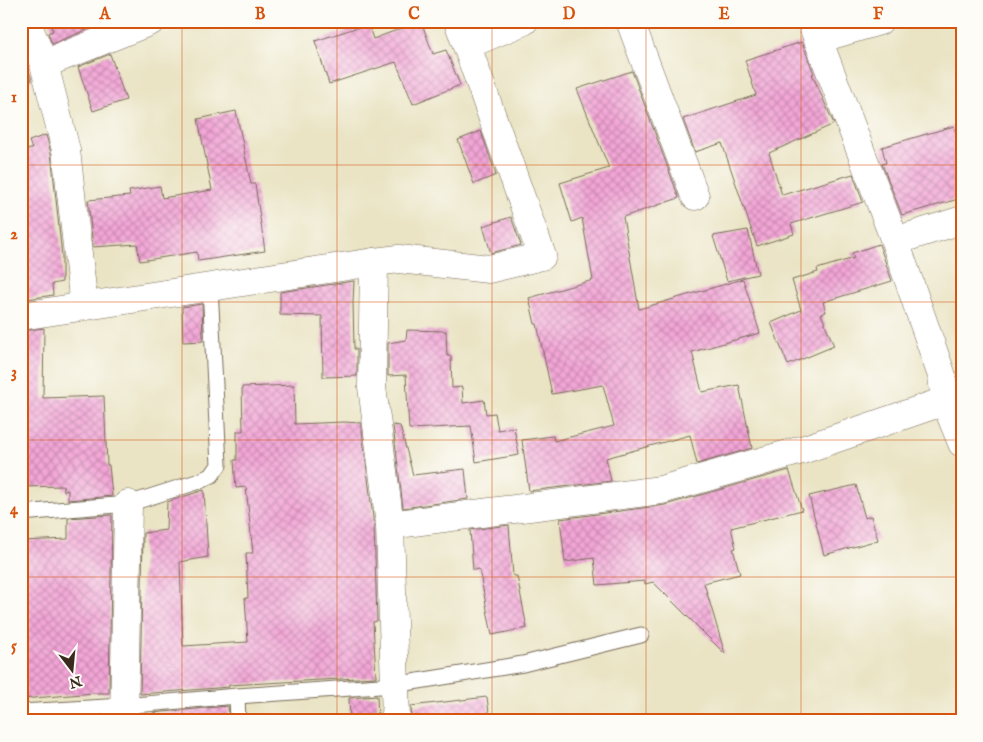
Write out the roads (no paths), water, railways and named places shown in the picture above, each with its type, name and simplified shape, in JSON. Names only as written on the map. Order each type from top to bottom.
[{"type":"street","points":[[26,21],[44,64],[66,150],[84,306]]},
{"type":"street","points":[[44,64],[151,21]]},
{"type":"street","points":[[21,316],[399,259],[489,269],[542,256],[463,33],[524,21]]},
{"type":"street","points":[[630,21],[695,196]]},
{"type":"street","points":[[879,21],[814,30],[950,382],[962,443]]},
{"type":"street","points":[[895,241],[962,220]]},
{"type":"street","points":[[374,262],[372,388],[390,525],[396,721]]},
{"type":"street","points":[[390,525],[661,490],[802,450],[950,382]]},
{"type":"street","points":[[124,714],[128,504]]},
{"type":"lane","points":[[21,513],[128,504],[200,481],[212,475],[219,465],[210,286]]},
{"type":"lane","points":[[21,712],[124,714],[237,696],[394,685],[523,664],[641,635]]},
{"type":"lane","points":[[237,696],[238,721]]}]
